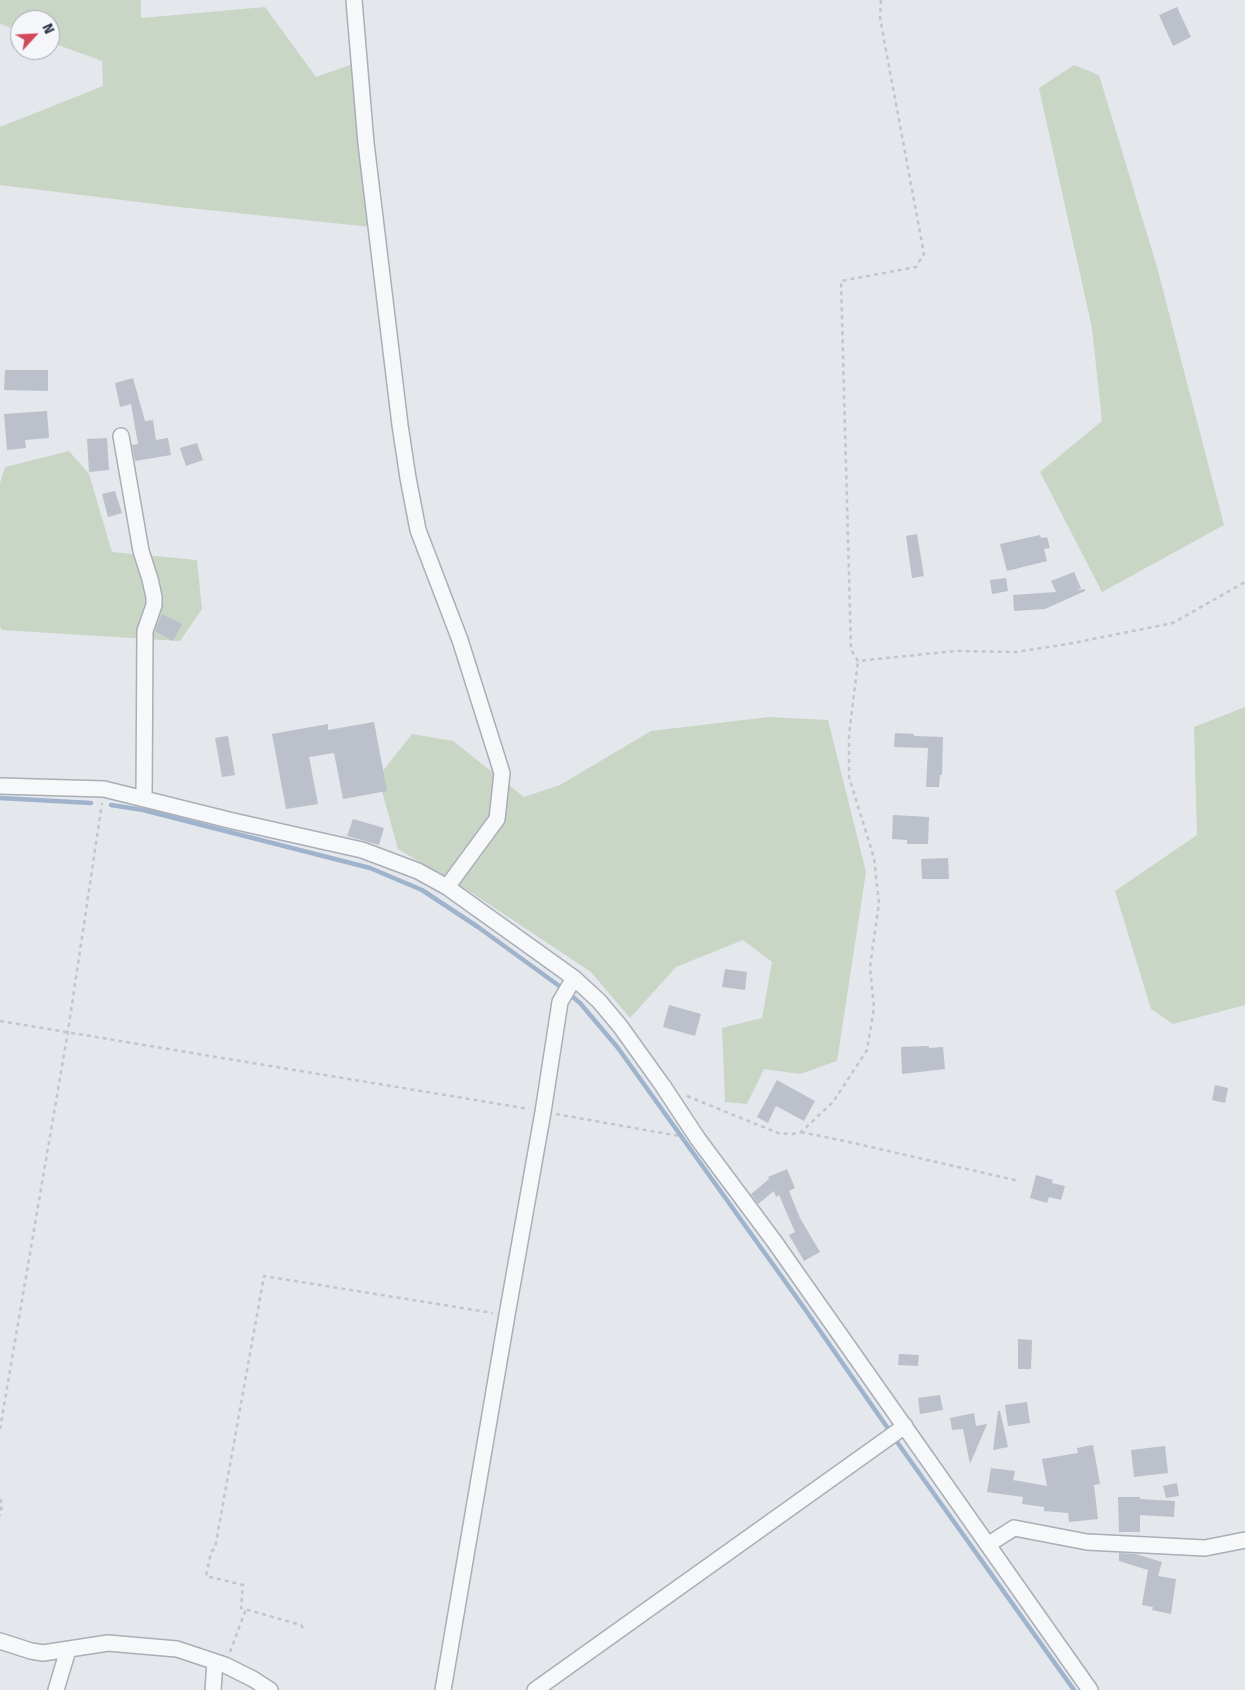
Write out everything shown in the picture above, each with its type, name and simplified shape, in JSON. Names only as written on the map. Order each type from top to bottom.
[{"type":"street","points":[[354,0],[366,143],[397,406],[408,478],[418,530],[460,640],[502,773],[496,819],[447,887]]},
{"type":"street","points":[[121,436],[141,551],[154,597],[154,605],[146,631],[144,799]]},
{"type":"street","points":[[0,786],[104,789],[362,850],[393,860],[447,887],[599,1001],[620,1026],[698,1139],[774,1241],[1090,1690]]},
{"type":"street","points":[[443,1690],[543,1112],[560,1002],[572,981]]},
{"type":"street","points":[[535,1690],[905,1426]]},
{"type":"street","points":[[989,1544],[1014,1528],[1087,1542],[1205,1548],[1245,1540]]},
{"type":"street","points":[[0,1641],[44,1653],[108,1643],[178,1649],[220,1663],[270,1690]]},
{"type":"street","points":[[56,1690],[68,1650]]},
{"type":"street","points":[[214,1690],[220,1663]]},
{"type":"path","points":[[801,1132],[833,1102],[867,1050],[874,1008],[870,967],[879,902],[874,858],[849,777],[849,735],[858,661],[851,650],[841,280],[916,267],[924,254],[880,18],[881,0]]},
{"type":"path","points":[[858,661],[955,651],[1016,652],[1121,634],[1173,623],[1245,582]]},
{"type":"path","points":[[0,1429],[68,1032],[104,789]]},
{"type":"path","points":[[0,1021],[674,1135]]},
{"type":"path","points":[[663,1086],[778,1133],[793,1134],[801,1132],[1019,1181]]},
{"type":"path","points":[[303,1628],[301,1625],[241,1608],[244,1585],[206,1576],[211,1552],[215,1548],[264,1276],[507,1315]]},
{"type":"path","points":[[0,1499],[2,1504],[0,1516]]},
{"type":"path","points":[[220,1663],[246,1609]]},
{"type":"green space","points":[[0,0],[141,0],[141,18],[265,7],[316,77],[356,63],[371,227],[179,207],[0,185],[0,127],[103,86],[102,61],[60,46],[60,10],[10,10],[10,28],[0,24]]},
{"type":"green space","points":[[1074,65],[1099,75],[1157,267],[1224,525],[1102,592],[1040,472],[1102,421],[1092,328],[1039,88]]},
{"type":"green space","points":[[69,451],[89,474],[112,552],[197,560],[202,609],[180,641],[2,630],[0,627],[0,483],[5,467]]},
{"type":"green space","points":[[1245,707],[1245,1005],[1173,1024],[1151,1009],[1115,891],[1197,835],[1194,727]]},
{"type":"green space","points":[[769,717],[828,720],[866,872],[837,1061],[800,1074],[764,1069],[747,1104],[725,1102],[722,1028],[762,1018],[772,962],[743,940],[676,967],[630,1018],[591,972],[472,893],[398,849],[378,777],[412,734],[453,741],[524,797],[560,785],[651,731]]},
{"type":"building","points":[[1177,7],[1191,37],[1173,46],[1159,15]]},
{"type":"building","points":[[5,370],[48,370],[48,391],[4,390]]},
{"type":"building","points":[[133,378],[145,421],[153,420],[156,440],[168,438],[171,455],[135,461],[132,445],[138,444],[131,404],[120,407],[115,383]]},
{"type":"building","points":[[47,411],[49,438],[25,440],[26,448],[7,450],[4,414]]},
{"type":"building","points":[[107,438],[109,470],[89,472],[87,439]]},
{"type":"building","points":[[197,443],[203,460],[186,466],[180,448]]},
{"type":"building","points":[[115,491],[122,513],[108,517],[102,494]]},
{"type":"building","points":[[917,534],[924,576],[912,578],[906,536]]},
{"type":"building","points":[[1040,535],[1041,538],[1047,537],[1050,548],[1044,549],[1047,561],[1007,571],[1000,544]]},
{"type":"building","points":[[1074,572],[1081,588],[1076,590],[1085,589],[1085,591],[1045,609],[1014,611],[1013,595],[1056,592],[1051,581]]},
{"type":"building","points":[[1006,578],[1008,591],[992,594],[990,580]]},
{"type":"building","points":[[162,614],[182,624],[173,641],[155,631]]},
{"type":"building","points":[[374,722],[387,791],[343,799],[334,753],[309,757],[318,804],[286,809],[272,734],[328,724],[328,730]]},
{"type":"building","points":[[895,733],[943,737],[942,775],[940,775],[939,787],[926,787],[928,748],[894,747]]},
{"type":"building","points":[[228,736],[235,775],[222,777],[215,738]]},
{"type":"building","points":[[893,815],[929,817],[928,844],[907,844],[907,840],[892,839]]},
{"type":"building","points":[[353,819],[384,828],[379,845],[347,836]]},
{"type":"building","points":[[948,858],[949,879],[922,879],[921,859]]},
{"type":"building","points":[[725,969],[747,972],[745,990],[722,987]]},
{"type":"building","points":[[669,1005],[701,1014],[695,1036],[663,1027]]},
{"type":"building","points":[[929,1046],[929,1048],[943,1047],[945,1069],[902,1074],[901,1047]]},
{"type":"building","points":[[777,1080],[815,1101],[804,1121],[776,1106],[768,1123],[757,1117]]},
{"type":"building","points":[[1215,1085],[1228,1088],[1225,1103],[1212,1100]]},
{"type":"building","points":[[787,1169],[795,1188],[789,1191],[800,1218],[820,1252],[804,1261],[789,1235],[795,1232],[779,1195],[776,1197],[774,1191],[758,1204],[751,1194],[769,1179],[768,1177]]},
{"type":"building","points":[[1036,1175],[1053,1180],[1052,1183],[1065,1186],[1061,1200],[1049,1197],[1047,1203],[1030,1198]]},
{"type":"building","points":[[1018,1339],[1032,1340],[1031,1369],[1018,1369]]},
{"type":"building","points":[[899,1354],[919,1355],[918,1366],[898,1365]]},
{"type":"building","points":[[940,1395],[943,1410],[920,1414],[918,1398]]},
{"type":"building","points":[[1027,1402],[1030,1423],[1008,1426],[1005,1405]]},
{"type":"building","points":[[998,1411],[1000,1411],[1008,1447],[993,1450]]},
{"type":"building","points":[[974,1413],[976,1426],[987,1424],[970,1464],[963,1429],[952,1430],[950,1418]]},
{"type":"building","points":[[1093,1445],[1100,1484],[1094,1485],[1098,1519],[1069,1522],[1068,1513],[1044,1511],[1044,1507],[1022,1504],[1023,1497],[987,1492],[991,1468],[1015,1471],[1013,1480],[1047,1486],[1042,1459],[1078,1453],[1077,1448]]},
{"type":"building","points":[[1165,1446],[1168,1473],[1134,1477],[1131,1450]]},
{"type":"building","points":[[1177,1483],[1179,1496],[1166,1498],[1163,1486]]},
{"type":"building","points":[[1118,1497],[1140,1497],[1140,1499],[1175,1501],[1174,1517],[1140,1515],[1140,1532],[1119,1532]]},
{"type":"building","points":[[1119,1553],[1136,1554],[1162,1562],[1158,1576],[1176,1579],[1171,1614],[1152,1610],[1153,1607],[1142,1605],[1148,1570],[1119,1561]]},
{"type":"waterway","points":[[0,798],[91,803]]},
{"type":"waterway","points":[[111,805],[143,810],[370,868],[422,890],[478,927],[562,988],[580,1003],[618,1048],[889,1430]]},
{"type":"waterway","points":[[897,1442],[1074,1690]]}]
